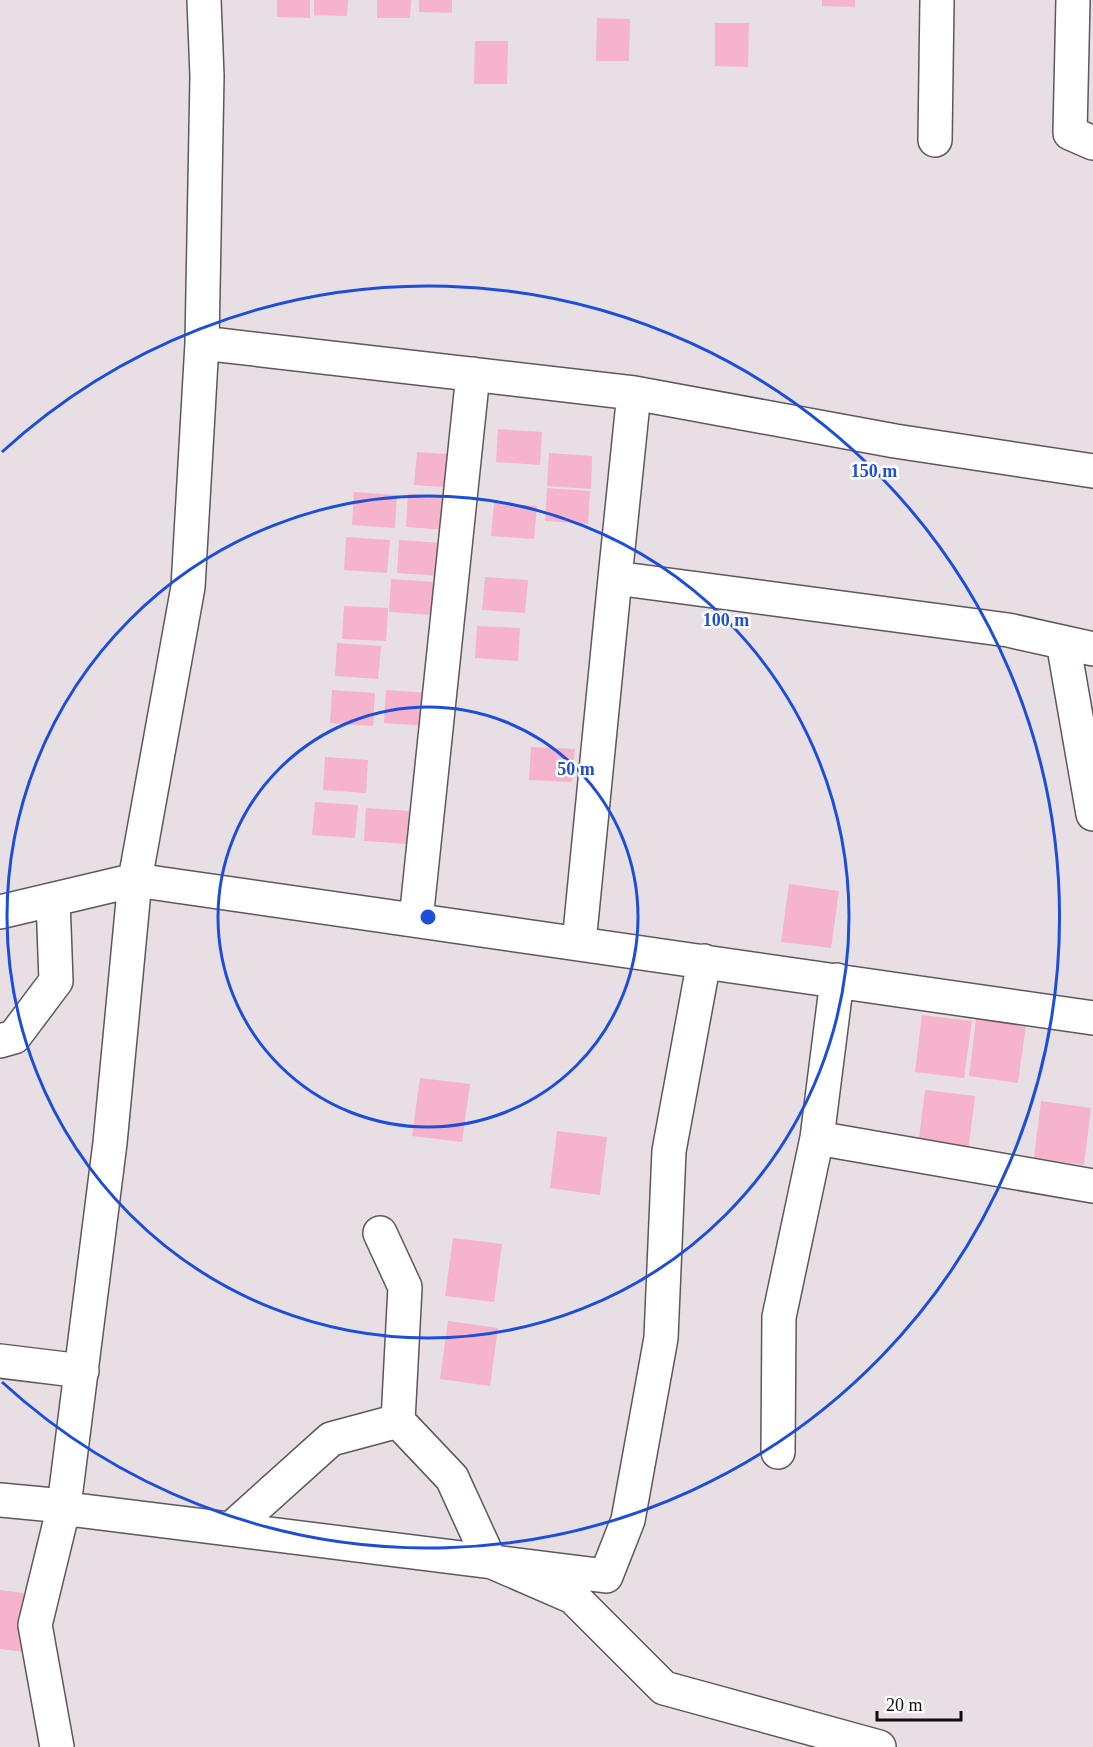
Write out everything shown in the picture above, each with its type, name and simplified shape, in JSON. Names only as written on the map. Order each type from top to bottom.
[{"type":"street","points":[[57,1747],[35,1625],[64,1506],[110,1143],[135,880],[188,587],[202,343],[207,76],[204,0]]},
{"type":"street","points":[[935,140],[937,0]]},
{"type":"street","points":[[1072,0],[1070,133],[1093,143]]},
{"type":"street","points":[[202,343],[634,393],[895,441],[1093,471]]},
{"type":"street","points":[[416,920],[473,374]]},
{"type":"street","points":[[579,943],[634,393]]},
{"type":"street","points":[[615,578],[1008,630],[1078,646],[1093,814]]},
{"type":"street","points":[[0,912],[135,880],[1093,1018]]},
{"type":"street","points":[[0,1041],[14,1037],[56,981],[53,900]]},
{"type":"street","points":[[0,1500],[64,1506],[76,1510],[606,1576],[628,1520],[661,1338],[669,1151],[704,961]]},
{"type":"street","points":[[778,1452],[779,1317],[817,1138],[837,980]]},
{"type":"street","points":[[817,1138],[1093,1186]]},
{"type":"street","points":[[380,1233],[405,1287],[398,1421],[452,1478],[490,1561],[573,1597],[664,1688],[879,1747]]},
{"type":"street","points":[[0,1361],[81,1371]]},
{"type":"street","points":[[231,1529],[331,1440],[398,1421]]},
{"type":"building","points":[[277,0],[310,0],[310,18],[277,17]]},
{"type":"building","points":[[314,0],[348,0],[347,16],[314,15]]},
{"type":"building","points":[[377,0],[411,0],[410,18],[377,18]]},
{"type":"building","points":[[419,0],[452,0],[452,13],[419,12]]},
{"type":"building","points":[[822,0],[855,0],[855,7],[822,6]]},
{"type":"building","points":[[597,18],[630,19],[629,61],[596,61]]},
{"type":"building","points":[[715,23],[749,23],[748,67],[715,66]]},
{"type":"building","points":[[475,41],[508,41],[507,84],[474,84]]},
{"type":"building","points":[[498,429],[542,432],[540,465],[496,462]]},
{"type":"building","points":[[417,452],[460,455],[458,488],[414,485]]},
{"type":"building","points":[[549,453],[592,456],[591,489],[547,486]]},
{"type":"building","points":[[547,488],[590,491],[588,524],[545,521]]},
{"type":"building","points":[[354,492],[397,495],[395,528],[352,525]]},
{"type":"building","points":[[408,494],[451,497],[449,530],[406,527]]},
{"type":"building","points":[[494,503],[537,506],[534,539],[491,536]]},
{"type":"building","points":[[346,537],[390,540],[387,573],[344,570]]},
{"type":"building","points":[[399,540],[442,543],[440,576],[397,573]]},
{"type":"building","points":[[485,577],[528,580],[525,613],[482,610]]},
{"type":"building","points":[[391,579],[435,582],[432,615],[389,612]]},
{"type":"building","points":[[344,606],[388,608],[386,641],[342,639]]},
{"type":"building","points":[[477,626],[520,628],[518,661],[475,658]]},
{"type":"building","points":[[337,643],[381,646],[378,679],[335,676]]},
{"type":"building","points":[[332,690],[375,693],[373,726],[330,723]]},
{"type":"building","points":[[386,690],[430,693],[427,726],[384,723]]},
{"type":"building","points":[[531,747],[575,749],[572,782],[529,780]]},
{"type":"building","points":[[325,757],[368,760],[366,793],[323,790]]},
{"type":"building","points":[[315,802],[358,805],[355,838],[312,835]]},
{"type":"building","points":[[366,808],[410,811],[408,844],[364,841]]},
{"type":"building","points":[[789,884],[839,891],[831,948],[781,942]]},
{"type":"building","points":[[922,1015],[972,1021],[964,1078],[915,1072]]},
{"type":"building","points":[[976,1019],[1026,1025],[1018,1083],[969,1076]]},
{"type":"building","points":[[420,1078],[470,1084],[462,1142],[412,1136]]},
{"type":"building","points":[[925,1090],[975,1096],[968,1153],[918,1147]]},
{"type":"building","points":[[1041,1101],[1091,1108],[1084,1165],[1034,1158]]},
{"type":"building","points":[[557,1131],[607,1137],[600,1195],[550,1188]]},
{"type":"building","points":[[453,1238],[502,1244],[494,1302],[445,1296]]},
{"type":"building","points":[[448,1321],[498,1328],[490,1386],[440,1379]]},
{"type":"building","points":[[0,1590],[32,1594],[24,1652],[0,1649]]}]
